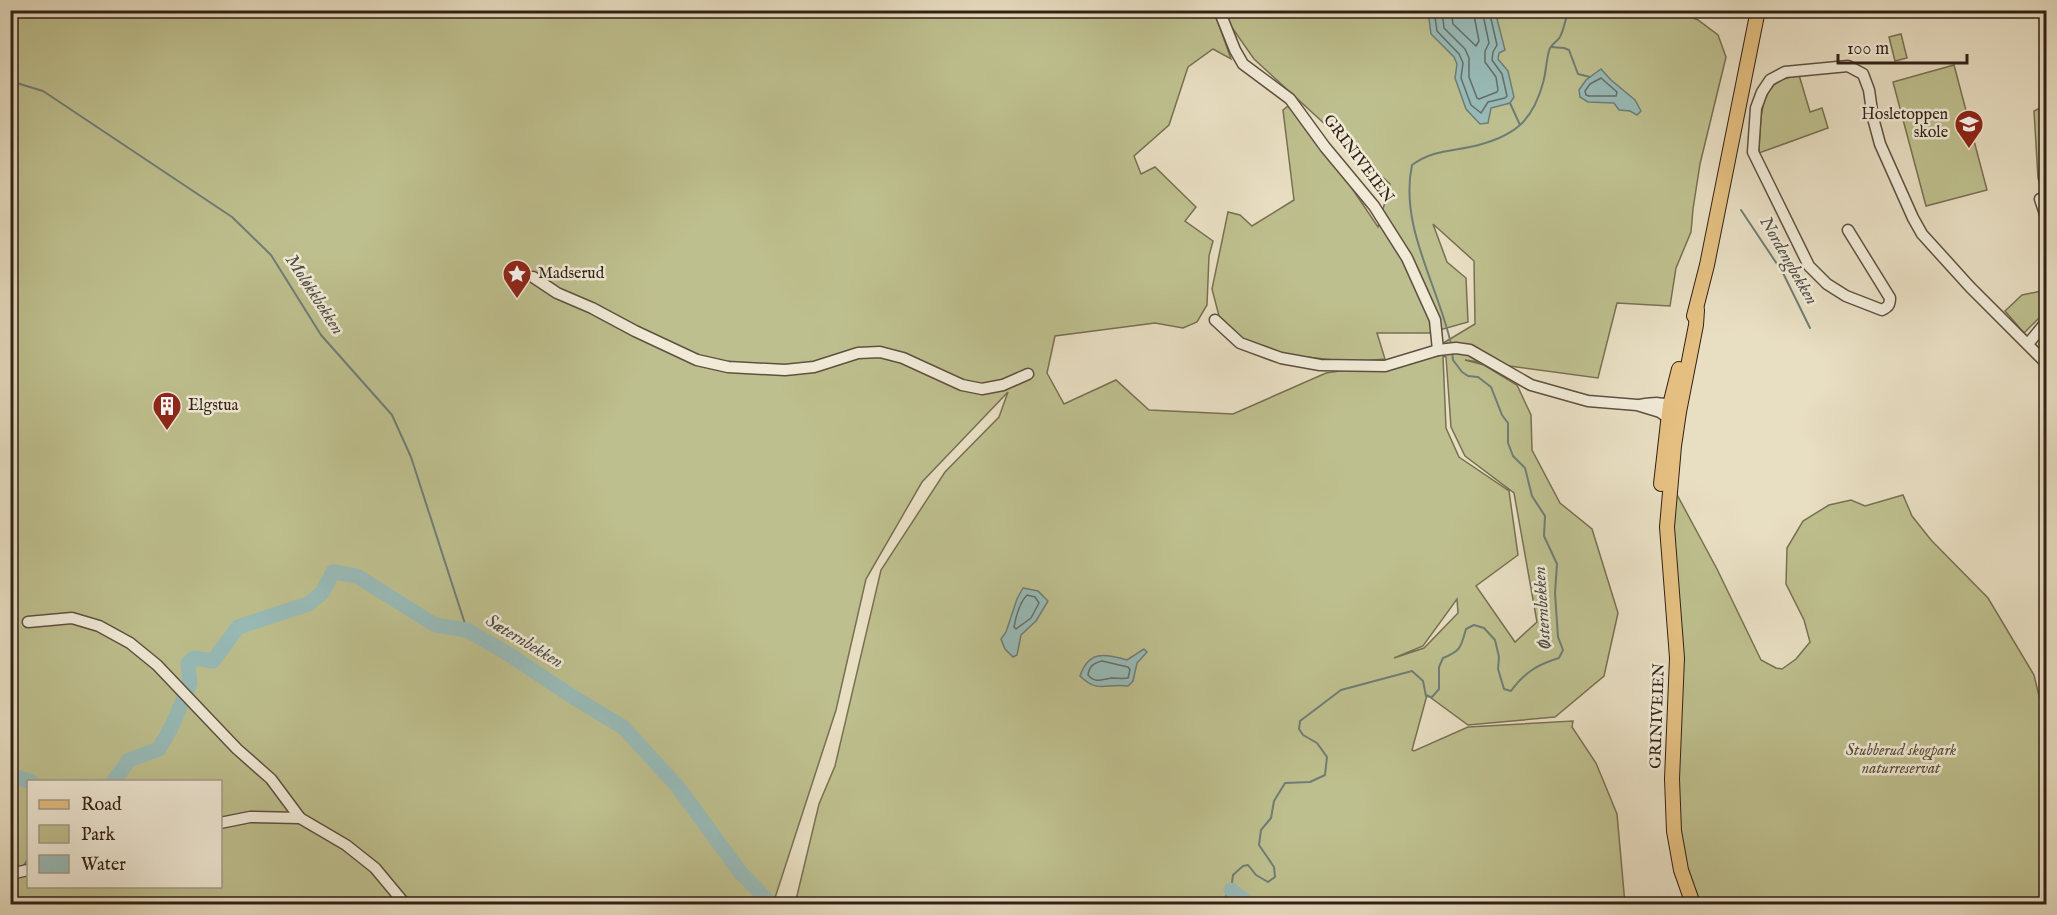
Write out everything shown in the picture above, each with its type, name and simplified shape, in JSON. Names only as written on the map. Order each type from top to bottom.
[{"type":"main road","name":"GRINIVEIEN","points":[[1693,904],[1681,870],[1674,831],[1672,779],[1677,658],[1667,527],[1672,412],[1691,325],[1697,310],[1758,10]]},
{"type":"street","name":"GRINIVEIEN","points":[[1219,10],[1235,50],[1243,63],[1290,99],[1325,147],[1374,206],[1407,258],[1446,349]]},
{"type":"street","points":[[1848,230],[1890,298],[1888,308],[1882,310],[1846,296],[1827,284],[1809,266],[1753,152],[1756,108],[1770,80],[1780,74],[1848,66],[1863,74],[1869,90],[1880,144],[1922,234],[1970,287],[2046,363]]},
{"type":"street","points":[[2040,199],[2046,217]]},
{"type":"street","points":[[532,277],[557,293],[697,360],[728,368],[785,370],[814,368],[858,353],[880,352],[903,358],[962,385],[982,389],[1003,385],[1028,374]]},
{"type":"street","points":[[1215,320],[1240,343],[1281,358],[1320,365],[1385,366],[1446,349],[1470,350],[1531,385],[1588,401],[1637,405],[1654,402],[1672,412]]},
{"type":"street","points":[[2028,344],[2046,322]]},
{"type":"street","points":[[28,622],[72,618],[99,626],[130,643],[152,660],[237,749],[271,779],[300,818],[346,845],[375,868],[405,904]]},
{"type":"street","points":[[222,824],[250,817],[300,818]]},
{"type":"street","points":[[10,874],[27,870]]},
{"type":"green space","points":[[1675,10],[1698,20],[1718,35],[1726,57],[1700,164],[1691,232],[1676,268],[1670,306],[1617,303],[1598,378],[1465,360],[1484,365],[1517,385],[1531,415],[1532,450],[1560,503],[1592,529],[1618,613],[1604,676],[1555,717],[1468,725],[1427,695],[1412,750],[1468,727],[1573,721],[1572,727],[1596,763],[1617,814],[1625,904],[795,904],[819,804],[835,766],[881,570],[945,472],[999,417],[1008,392],[922,482],[866,579],[836,710],[773,904],[11,904],[10,11],[1214,11],[1231,59],[1213,49],[1188,67],[1169,125],[1134,156],[1141,174],[1155,167],[1196,207],[1185,221],[1213,241],[1209,256],[1207,305],[1197,322],[1183,328],[1155,323],[1055,336],[1047,373],[1064,404],[1116,380],[1149,410],[1233,414],[1326,373],[1415,360],[1475,324],[1474,261],[1433,224],[1447,262],[1466,278],[1468,322],[1429,333],[1377,333],[1385,359],[1353,362],[1278,354],[1245,341],[1219,316],[1212,289],[1228,212],[1240,215],[1252,226],[1294,200],[1283,110],[1288,106],[1345,178],[1378,227],[1390,184],[1254,59],[1226,19],[1224,11]],"holes":[[[1443,356],[1446,357],[1451,427],[1465,456],[1514,493],[1537,622],[1515,642],[1476,586],[1518,555],[1509,491],[1459,457],[1446,428]],[[1457,599],[1458,613],[1424,648],[1394,658],[1423,646]]]},
{"type":"green space","points":[[1901,34],[1907,58],[1895,61],[1889,37]]},
{"type":"green space","points":[[1954,65],[1987,190],[1926,206],[1893,82]]},
{"type":"green space","points":[[1799,75],[1810,112],[1822,108],[1828,128],[1759,153],[1760,124],[1768,94],[1780,81]]},
{"type":"green space","points":[[2046,105],[2046,205],[2038,178],[2034,111]]},
{"type":"green space","points":[[2046,290],[2046,311],[2024,333],[2005,311],[2022,295]]},
{"type":"green space","name":"Stubberud skogpark naturreservat","points":[[1675,491],[1717,569],[1761,660],[1782,669],[1796,659],[1810,642],[1804,620],[1786,584],[1787,548],[1803,521],[1829,505],[1851,500],[1865,506],[1903,495],[1912,516],[1931,540],[1988,598],[2034,675],[2046,725],[2046,904],[1698,904],[1680,858],[1672,557]]},
{"type":"water","points":[[1428,11],[1495,11],[1505,50],[1499,53],[1498,59],[1508,71],[1514,97],[1510,103],[1491,108],[1488,123],[1480,124],[1466,109],[1455,78],[1457,64],[1454,57],[1431,34]]},
{"type":"water","points":[[1601,69],[1635,100],[1641,111],[1637,115],[1630,111],[1619,110],[1614,103],[1588,102],[1580,97],[1579,90],[1586,80]]},
{"type":"water","points":[[1023,588],[1038,591],[1048,601],[1036,621],[1021,635],[1017,655],[1013,657],[1005,649],[1001,639],[1006,632]]},
{"type":"water","points":[[1144,649],[1147,652],[1137,663],[1133,681],[1128,686],[1092,685],[1080,676],[1093,658],[1111,656],[1127,660]]},
{"type":"waterway","name":"Østernbekken","points":[[1451,344],[1415,233],[1409,188],[1412,165],[1437,153],[1472,147],[1494,140],[1514,130],[1522,123],[1539,96],[1550,49],[1560,37],[1568,10]]},
{"type":"waterway","name":"Nordengbekken","points":[[1551,47],[1569,50],[1578,74],[1590,77]]},
{"type":"waterway","name":"Moløkkbekken","points":[[10,81],[43,91],[232,217],[271,255],[321,335],[392,415],[411,457],[467,630]]},
{"type":"waterway","points":[[1510,103],[1520,125]]},
{"type":"waterway","name":"Nordengbekken","points":[[1741,210],[1783,273],[1810,328]]},
{"type":"waterway","name":"Østernbekken","points":[[1227,904],[1226,891],[1231,890],[1233,875],[1243,866],[1248,865],[1256,875],[1268,882],[1275,877],[1274,867],[1259,845],[1261,830],[1271,818],[1274,801],[1285,783],[1310,782],[1325,775],[1327,757],[1317,743],[1303,735],[1299,729],[1300,721],[1341,690],[1412,671],[1423,681],[1426,696],[1432,697],[1439,689],[1439,667],[1443,658],[1457,650],[1466,629],[1474,625],[1484,628],[1495,640],[1499,657],[1498,669],[1504,689],[1511,691],[1532,670],[1559,658],[1563,650],[1558,637],[1555,593],[1557,564],[1544,536],[1545,516],[1532,496],[1525,468],[1513,456],[1508,443],[1508,423],[1502,415],[1491,387],[1478,377],[1468,376],[1462,372],[1453,360],[1452,352]]},
{"type":"waterway","name":"Sæternbekken","points":[[114,780],[129,760],[159,749],[172,726],[190,683],[188,663],[194,658],[213,661],[238,627],[308,604],[322,593],[333,572],[357,576],[435,625],[467,630],[623,727],[678,787],[740,872],[771,904]]},
{"type":"waterway","name":"Sæternbekken","points":[[10,775],[27,780]]},
{"type":"waterway","points":[[23,867],[27,861]]},
{"type":"waterway","points":[[10,891],[15,879],[22,875]]},
{"type":"waterway","points":[[1231,890],[1248,903],[1254,904]]},
{"type":"place","name":"Hosletoppen skole","points":[[1969,150]]},
{"type":"place","name":"Madserud","points":[[517,300]]},
{"type":"place","name":"Elgstua","points":[[167,432]]}]
